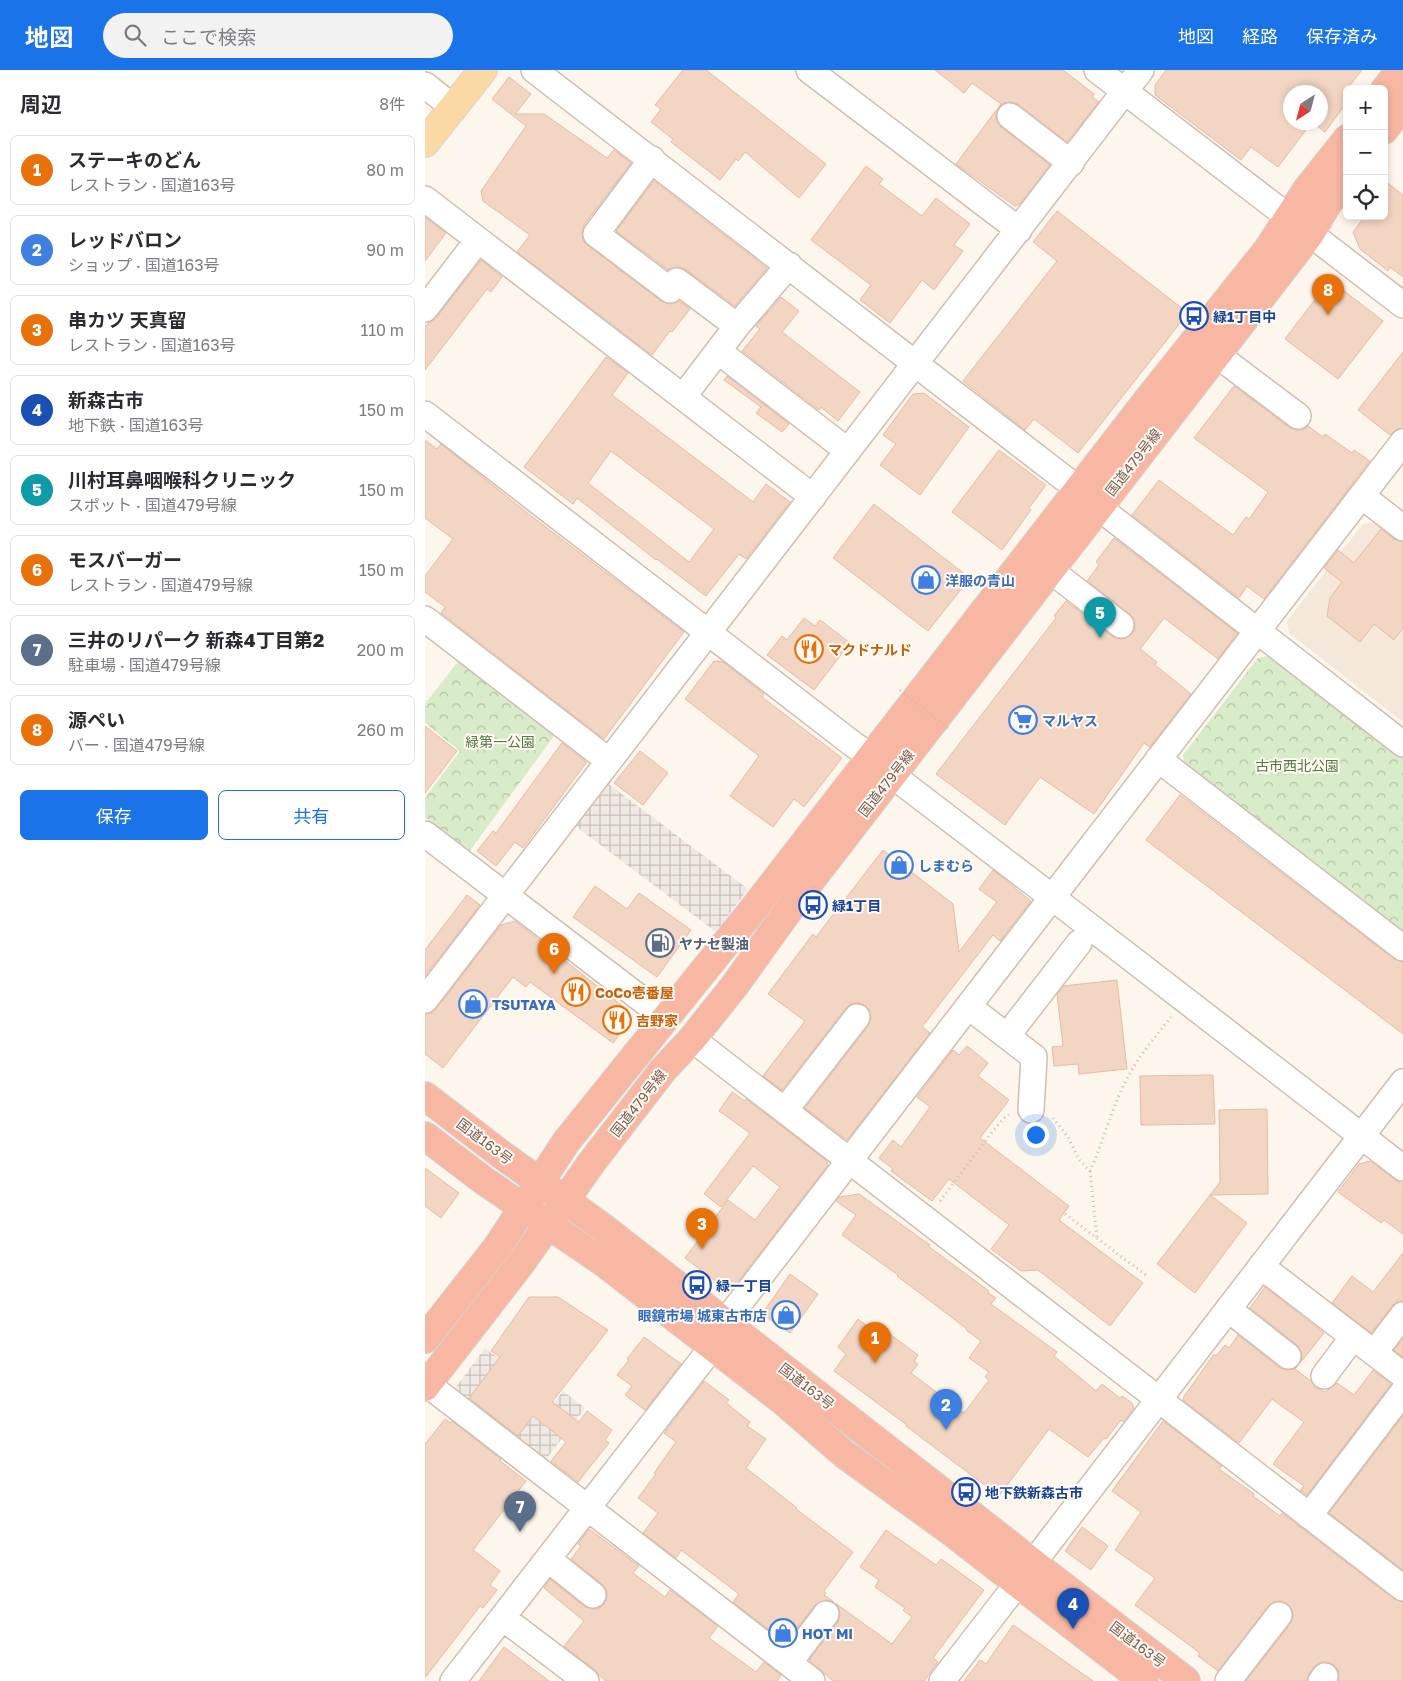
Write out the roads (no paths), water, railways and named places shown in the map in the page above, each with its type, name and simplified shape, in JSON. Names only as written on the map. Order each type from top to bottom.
[{"type":"highway","points":[[1388,86],[1400,70]]},
{"type":"highway","points":[[1388,125],[1403,105]]},
{"type":"highway","name":"国道479号線","points":[[426,1385],[515,1270],[592,1162],[663,1070],[692,1039],[735,985],[801,893],[1050,570],[1088,498],[1268,249],[1288,217],[1343,144]]},
{"type":"highway","name":"国道479号線","points":[[425,1339],[498,1246],[566,1142],[749,915],[872,757],[1088,498],[1217,355],[1310,234],[1343,184]]},
{"type":"highway","name":"国道163号","points":[[425,1096],[565,1200],[719,1334],[783,1400],[845,1454],[1186,1681]]},
{"type":"highway","name":"国道163号","points":[[425,1136],[523,1208],[719,1334]]},
{"type":"highway","name":"国道163号","points":[[1025,1573],[1144,1681]]},
{"type":"main road","points":[[425,143],[483,70]]},
{"type":"street","points":[[534,70],[652,159],[1403,744]]},
{"type":"street","points":[[809,70],[1019,230]]},
{"type":"street","points":[[1097,70],[1403,305]]},
{"type":"street","points":[[425,1000],[1141,70]]},
{"type":"street","points":[[425,85],[454,108]]},
{"type":"street","points":[[1010,116],[1071,163]]},
{"type":"street","points":[[652,159],[596,234],[670,290],[677,281],[737,326]]},
{"type":"street","points":[[425,199],[813,497]]},
{"type":"street","points":[[425,309],[478,240]]},
{"type":"street","points":[[683,397],[737,326],[789,266]]},
{"type":"street","points":[[718,351],[848,451]]},
{"type":"street","points":[[1217,355],[1298,416]]},
{"type":"street","points":[[425,414],[872,757]]},
{"type":"street","points":[[453,1681],[588,1508],[850,1160],[1403,442]]},
{"type":"street","points":[[1361,496],[1403,528]]},
{"type":"street","points":[[1050,570],[1121,625]]},
{"type":"street","points":[[425,619],[609,761]]},
{"type":"street","points":[[1159,759],[1403,948]]},
{"type":"street","points":[[892,775],[1403,1168]]},
{"type":"street","points":[[425,834],[666,1018]]},
{"type":"street","points":[[1007,1036],[1079,943]]},
{"type":"street","points":[[969,1006],[1034,1057],[1031,1110]]},
{"type":"street","points":[[785,1110],[857,1018]]},
{"type":"street","points":[[692,1039],[1403,1588]]},
{"type":"street","points":[[942,1681],[1403,1082]]},
{"type":"street","points":[[1261,1266],[1403,1375]]},
{"type":"street","points":[[1228,1309],[1288,1356]]},
{"type":"street","points":[[1374,1353],[1403,1315]]},
{"type":"street","points":[[1324,1376],[1353,1337]]},
{"type":"street","points":[[426,1385],[812,1681]]},
{"type":"street","points":[[1309,1516],[1403,1392]]},
{"type":"street","points":[[547,1559],[593,1595]]},
{"type":"street","points":[[789,1663],[826,1614]]},
{"type":"street","points":[[1228,1681],[1279,1615]]},
{"type":"street","points":[[503,1618],[586,1681]]},
{"type":"place","name":"源ぺい","points":[[1328,315]]},
{"type":"place","name":"緑1丁目中","points":[[1194,316]]},
{"type":"place","name":"洋服の青山","points":[[926,580]]},
{"type":"place","name":"川村耳鼻咽喉科クリニック","points":[[1100,638]]},
{"type":"place","name":"マクドナルド","points":[[809,649]]},
{"type":"place","name":"マルヤス","points":[[1023,720]]},
{"type":"place","name":"しまむら","points":[[899,865]]},
{"type":"place","name":"緑1丁目","points":[[813,905]]},
{"type":"place","name":"ヤナセ製油","points":[[660,943]]},
{"type":"place","name":"モスバーガー","points":[[554,974]]},
{"type":"place","name":"CoCo壱番屋","points":[[576,992]]},
{"type":"place","name":"TSUTAYA","points":[[473,1004]]},
{"type":"place","name":"吉野家","points":[[617,1020]]},
{"type":"place","name":"串カツ 天真留","points":[[702,1249]]},
{"type":"place","name":"緑一丁目","points":[[697,1285]]},
{"type":"place","name":"眼鏡市場 城東古市店","points":[[786,1315]]},
{"type":"place","name":"ステーキのどん","points":[[875,1363]]},
{"type":"place","name":"レッドバロン","points":[[946,1430]]},
{"type":"place","name":"地下鉄新森古市","points":[[966,1492]]},
{"type":"place","name":"三井のリパーク 新森4丁目第2","points":[[520,1532]]},
{"type":"place","name":"新森古市","points":[[1073,1629]]},
{"type":"place","name":"HOT MI","points":[[783,1633]]},
{"type":"park label","name":"緑第一公園","points":[[500,741]]},
{"type":"park label","name":"古市西北公園","points":[[1297,765]]}]
